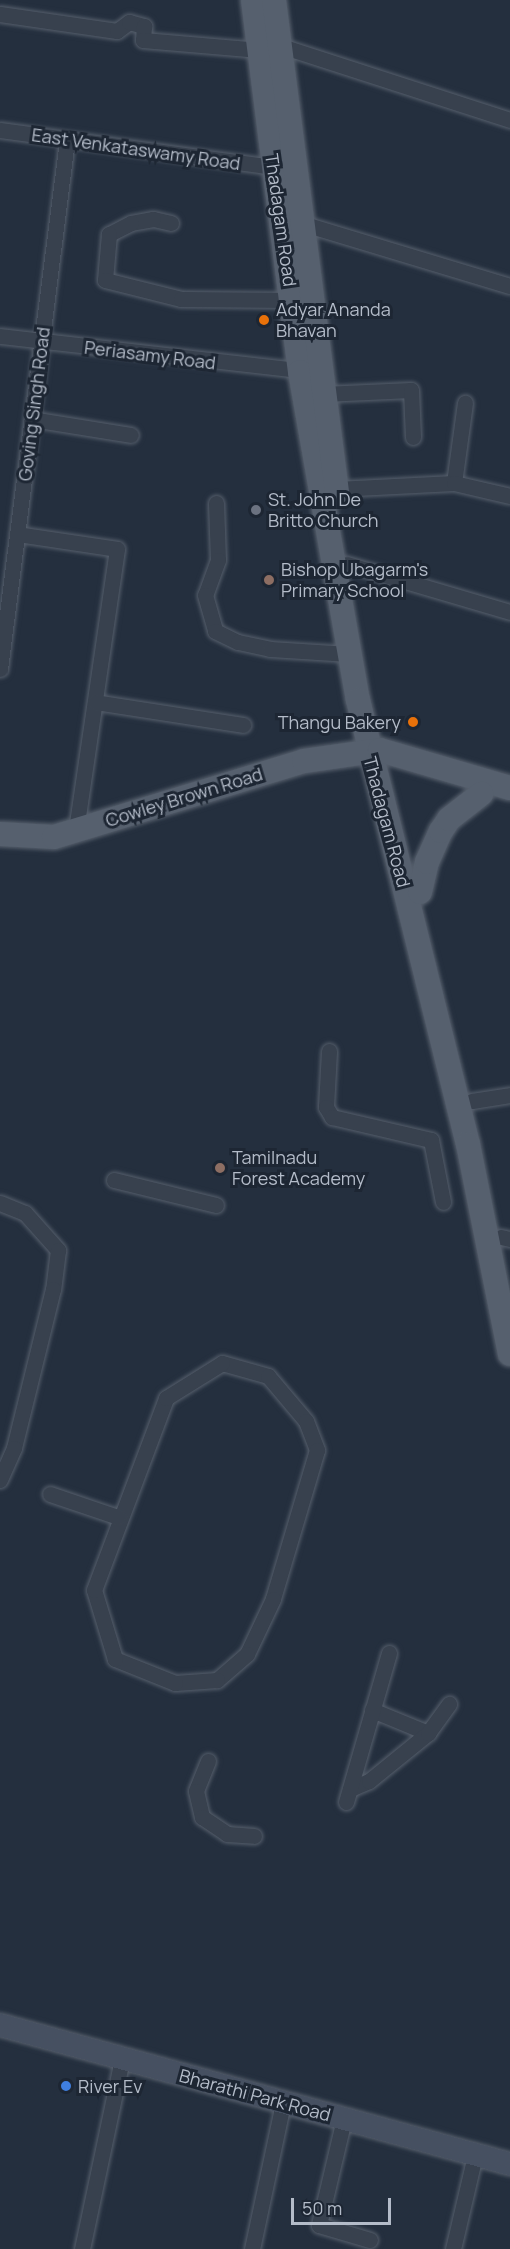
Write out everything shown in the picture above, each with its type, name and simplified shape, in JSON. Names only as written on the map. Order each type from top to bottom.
[{"type":"main road","name":"Thadagam Road","points":[[253,0],[271,48],[301,223],[314,379],[349,654],[420,892],[506,1238],[510,1281]]},
{"type":"main road","name":"Thadagam Road","points":[[274,0],[271,48],[272,167],[292,300],[314,379],[336,489],[374,714],[378,756],[468,1144],[510,1354]]},
{"type":"main road","points":[[374,714],[388,741],[418,761]]},
{"type":"main road","points":[[378,756],[418,761],[510,788]]},
{"type":"main road","points":[[378,756],[481,794],[510,802]]},
{"type":"main road","name":"Cowley Brown Road","points":[[0,834],[54,837],[304,761],[378,756]]},
{"type":"main road","points":[[420,892],[427,862],[441,831],[449,819],[481,794]]},
{"type":"main road","name":"Bharathi Park Road","points":[[0,2025],[510,2164]]},
{"type":"street","points":[[0,14],[117,31],[129,22],[144,26],[142,40],[271,48],[510,120]]},
{"type":"street","name":"East Venkataswamy Road","points":[[0,130],[272,167]]},
{"type":"street","name":"Goving Singh Road","points":[[0,669],[11,543],[32,419],[67,140]]},
{"type":"street","points":[[171,223],[153,219],[109,234],[105,280],[181,299],[292,300]]},
{"type":"street","points":[[301,223],[510,286]]},
{"type":"street","name":"Periasamy Road","points":[[0,336],[411,390],[413,437]]},
{"type":"street","points":[[454,483],[465,403]]},
{"type":"street","points":[[32,419],[131,435]]},
{"type":"street","points":[[336,489],[454,483],[510,496]]},
{"type":"street","points":[[216,503],[218,560],[205,595],[215,631],[238,642],[270,649],[349,654]]},
{"type":"street","points":[[11,543],[117,549],[76,830]]},
{"type":"street","points":[[347,564],[510,612]]},
{"type":"street","points":[[95,702],[243,725]]},
{"type":"street","points":[[329,1051],[326,1107],[332,1117],[431,1140],[443,1202]]},
{"type":"street","points":[[472,1101],[510,1095]]},
{"type":"street","points":[[114,1180],[216,1205]]},
{"type":"street","points":[[0,1203],[25,1213],[58,1250],[53,1289],[14,1448],[0,1480]]},
{"type":"street","points":[[222,1363],[268,1376],[306,1421],[318,1450],[273,1599],[246,1654],[217,1680],[174,1683],[115,1659],[93,1590],[118,1517],[166,1398],[222,1363]]},
{"type":"street","points":[[50,1494],[118,1517]]},
{"type":"street","points":[[388,1653],[348,1796],[428,1733],[449,1704]]},
{"type":"street","points":[[372,1710],[428,1733]]},
{"type":"street","points":[[208,1761],[196,1791],[202,1817],[227,1834],[254,1836]]},
{"type":"street","points":[[82,2249],[122,2059]]},
{"type":"street","points":[[252,2249],[283,2103]]},
{"type":"street","points":[[344,2119],[319,2225],[370,2240]]},
{"type":"street","points":[[453,2249],[475,2155]]},
{"type":"place","name":"Adyar Ananda Bhavan","points":[[264,320]]},
{"type":"place","name":"St. John De Britto Church","points":[[256,510]]},
{"type":"place","name":"Bishop Ubagarm's Primary School","points":[[269,580]]},
{"type":"place","name":"Thangu Bakery","points":[[413,722]]},
{"type":"place","name":"Tamilnadu Forest Academy","points":[[220,1168]]},
{"type":"place","name":"River Ev","points":[[66,2086]]}]
